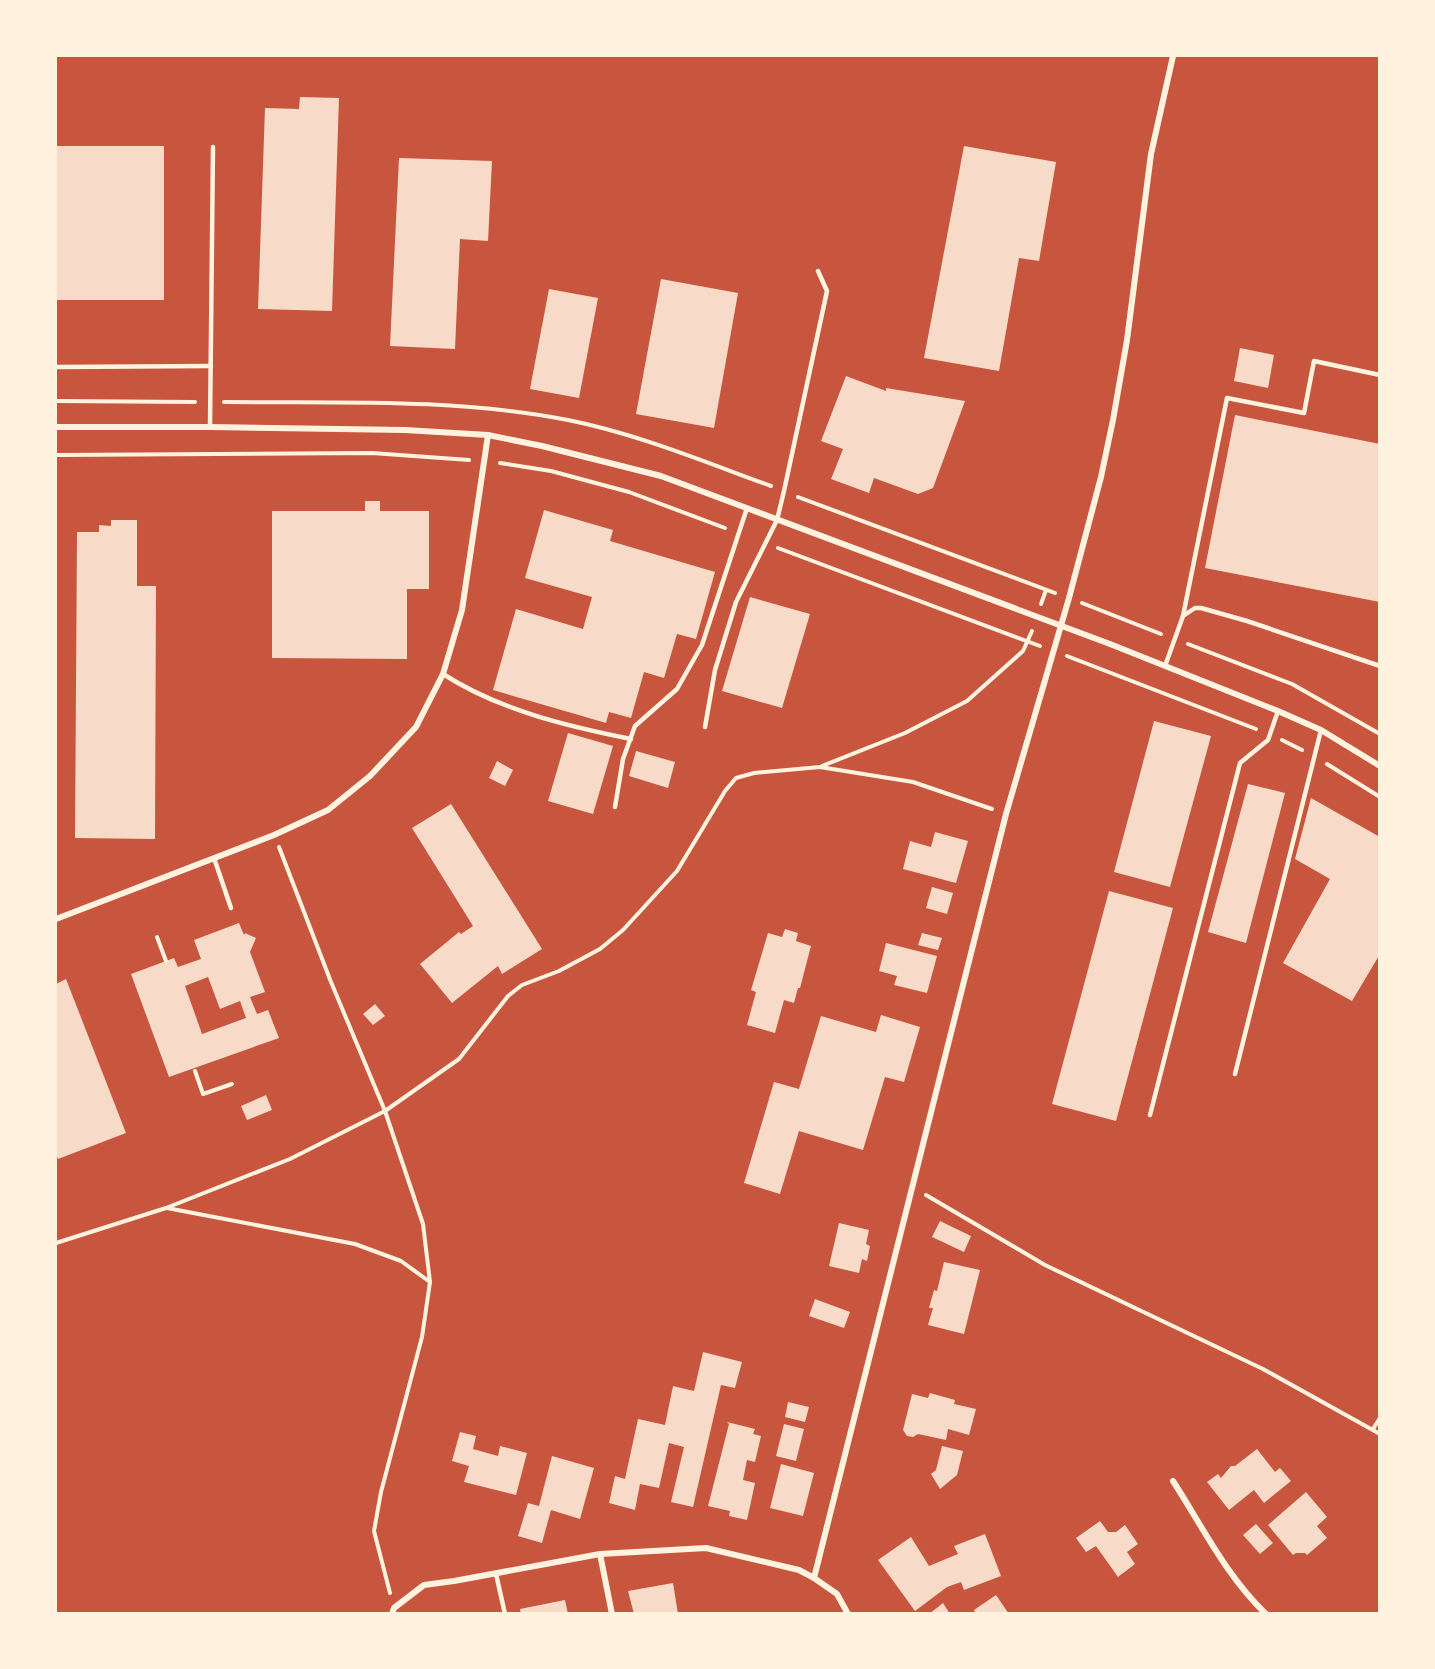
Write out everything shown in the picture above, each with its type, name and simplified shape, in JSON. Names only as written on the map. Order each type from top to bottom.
[{"type":"street","points":[[814,1578],[1006,814],[1062,626],[1101,477],[1127,340],[1151,154],[1173,56]]},
{"type":"street","points":[[56,427],[405,430],[488,435],[661,476],[1037,616],[1278,711],[1321,730],[1380,766]]},
{"type":"street","points":[[56,919],[274,835],[328,810],[370,776],[416,727],[443,674],[462,610],[488,435]]},
{"type":"street","points":[[1173,1481],[1227,1567],[1248,1596],[1266,1614]]},
{"type":"street","points":[[393,1611],[424,1585],[600,1554],[706,1548],[799,1570],[837,1594],[848,1614]]},
{"type":"street","points":[[600,1554],[612,1614]]},
{"type":"lane","points":[[210,427],[213,147]]},
{"type":"lane","points":[[705,727],[715,670],[736,602],[777,520],[827,291],[818,271]]},
{"type":"lane","points":[[1165,666],[1183,616],[1227,398],[1304,413],[1314,361],[1380,375]]},
{"type":"lane","points":[[56,367],[211,366]]},
{"type":"lane","points":[[615,807],[623,759],[635,726],[676,689],[702,645],[747,508]]},
{"type":"lane","points":[[1183,616],[1195,609],[1209,610],[1380,666]]},
{"type":"lane","points":[[443,674],[469,690],[572,728],[631,739]]},
{"type":"lane","points":[[1150,1116],[1240,764],[1268,740],[1278,711]]},
{"type":"lane","points":[[1235,1074],[1321,730]]},
{"type":"lane","points":[[214,858],[231,908]]},
{"type":"lane","points":[[496,1574],[505,1614]]},
{"type":"path","points":[[820,767],[905,734],[967,701],[1023,651],[1046,590]]},
{"type":"path","points":[[56,1242],[166,1208],[290,1159],[385,1111],[459,1059],[508,996],[522,985],[559,971],[600,949],[623,930],[677,871],[725,791],[736,778],[754,773],[820,767],[913,782],[1006,814]]},
{"type":"path","points":[[274,835],[330,982],[385,1111],[423,1224],[430,1282],[422,1337],[381,1492],[374,1532],[393,1611]]},
{"type":"path","points":[[157,937],[166,961]]},
{"type":"path","points":[[195,1071],[203,1094],[232,1084]]},
{"type":"path","points":[[912,1187],[1046,1265],[1263,1369],[1380,1434]]},
{"type":"path","points":[[166,1208],[355,1244],[401,1261],[430,1282]]},
{"type":"path","points":[[1373,1430],[1380,1418]]},
{"type":"building","points":[[300,97],[339,98],[332,311],[258,309],[265,108],[299,109]]},
{"type":"building","points":[[56,146],[164,146],[164,300],[56,300]]},
{"type":"building","points":[[964,146],[1056,162],[1039,261],[1019,258],[999,371],[924,358]]},
{"type":"building","points":[[399,158],[492,161],[488,241],[460,239],[455,349],[390,346]]},
{"type":"building","points":[[661,279],[738,293],[714,428],[636,414]]},
{"type":"building","points":[[549,289],[598,298],[579,398],[530,389]]},
{"type":"building","points":[[1240,348],[1274,355],[1268,388],[1234,381]]},
{"type":"building","points":[[846,376],[886,391],[886,388],[965,401],[933,488],[918,494],[874,478],[869,493],[831,479],[843,449],[821,441]]},
{"type":"building","points":[[1235,415],[1380,444],[1380,602],[1205,568]]},
{"type":"building","points":[[365,501],[380,501],[380,511],[429,511],[429,589],[407,589],[407,659],[272,658],[272,511],[365,511]]},
{"type":"building","points":[[544,510],[613,530],[610,541],[715,572],[696,639],[677,634],[664,678],[644,672],[631,718],[609,712],[606,723],[493,690],[516,609],[583,629],[592,597],[525,578]]},
{"type":"building","points":[[111,520],[137,520],[137,586],[156,586],[155,839],[75,838],[77,532],[99,532],[99,525],[111,526]]},
{"type":"building","points":[[750,597],[810,614],[782,708],[722,691]]},
{"type":"building","points":[[1154,721],[1211,736],[1170,887],[1114,872]]},
{"type":"building","points":[[568,733],[613,746],[593,814],[548,801]]},
{"type":"building","points":[[636,751],[675,762],[668,788],[629,776]]},
{"type":"building","points":[[497,761],[513,770],[505,786],[489,778]]},
{"type":"building","points":[[1248,784],[1285,793],[1246,943],[1208,932]]},
{"type":"building","points":[[1311,798],[1380,837],[1380,954],[1352,1001],[1283,963],[1330,879],[1295,859]]},
{"type":"building","points":[[451,804],[542,949],[502,974],[498,966],[452,1003],[420,964],[459,932],[461,934],[473,926],[412,828]]},
{"type":"building","points":[[935,832],[968,841],[956,883],[903,869],[910,841],[931,847]]},
{"type":"building","points":[[932,887],[953,893],[947,914],[926,908]]},
{"type":"building","points":[[1109,891],[1173,908],[1116,1121],[1052,1104]]},
{"type":"building","points":[[239,923],[244,935],[245,933],[256,938],[250,952],[265,992],[250,997],[257,1014],[268,1010],[279,1038],[169,1077],[131,974],[174,958],[178,967],[201,959],[194,940]],"holes":[[[208,977],[220,1009],[240,1001],[246,1018],[202,1034],[185,986]]]},
{"type":"building","points":[[785,929],[798,933],[796,941],[811,946],[794,1003],[784,1000],[775,1033],[747,1025],[756,992],[751,990],[768,933],[782,937]]},
{"type":"building","points":[[922,933],[942,938],[938,950],[918,945]]},
{"type":"building","points":[[886,943],[937,956],[927,993],[894,985],[897,976],[879,971]]},
{"type":"building","points":[[66,979],[126,1133],[58,1159],[56,1154],[56,984]]},
{"type":"building","points":[[375,1004],[385,1016],[373,1025],[363,1014]]},
{"type":"building","points":[[881,1015],[920,1027],[904,1082],[885,1077],[863,1150],[799,1131],[780,1194],[744,1183],[774,1082],[799,1089],[821,1016],[876,1032]]},
{"type":"building","points":[[266,1095],[272,1110],[247,1120],[241,1106]]},
{"type":"building","points":[[940,1221],[971,1236],[964,1252],[932,1237]]},
{"type":"building","points":[[839,1223],[869,1230],[866,1244],[870,1246],[867,1261],[862,1259],[859,1273],[829,1266]]},
{"type":"building","points":[[944,1262],[980,1270],[964,1334],[928,1325],[933,1308],[929,1308],[934,1290],[937,1291]]},
{"type":"building","points":[[815,1299],[850,1312],[844,1328],[809,1316]]},
{"type":"building","points":[[703,1352],[742,1362],[735,1388],[721,1385],[693,1507],[671,1502],[684,1447],[669,1443],[659,1488],[640,1484],[635,1510],[609,1503],[615,1476],[625,1479],[638,1419],[665,1425],[673,1386],[694,1391]]},
{"type":"building","points":[[930,1393],[955,1400],[954,1404],[976,1409],[969,1435],[948,1429],[946,1440],[918,1434],[913,1437],[907,1436],[903,1430],[912,1394],[928,1398]]},
{"type":"building","points":[[788,1402],[809,1407],[805,1422],[785,1417]]},
{"type":"building","points":[[727,1422],[755,1429],[753,1434],[761,1436],[755,1462],[747,1460],[743,1480],[755,1483],[747,1520],[729,1516],[730,1511],[708,1506],[729,1424]]},
{"type":"building","points":[[784,1424],[804,1429],[796,1461],[776,1456]]},
{"type":"building","points":[[460,1432],[476,1436],[473,1449],[498,1456],[500,1446],[527,1453],[516,1495],[464,1482],[469,1466],[452,1461]]},
{"type":"building","points":[[942,1446],[963,1451],[957,1475],[940,1489],[931,1474],[936,1470]]},
{"type":"building","points":[[1257,1449],[1275,1472],[1280,1468],[1291,1481],[1264,1503],[1254,1490],[1229,1510],[1207,1482],[1218,1474],[1221,1478],[1231,1466],[1235,1466]]},
{"type":"building","points":[[552,1456],[594,1468],[580,1519],[551,1510],[542,1543],[518,1536],[528,1503],[539,1506]]},
{"type":"building","points":[[781,1464],[814,1473],[803,1516],[770,1508]]},
{"type":"building","points":[[1306,1492],[1327,1517],[1317,1526],[1327,1538],[1307,1555],[1296,1553],[1293,1555],[1268,1525]]},
{"type":"building","points":[[1100,1521],[1108,1532],[1116,1532],[1125,1525],[1138,1544],[1127,1552],[1135,1564],[1118,1577],[1096,1546],[1086,1552],[1076,1538]]},
{"type":"building","points":[[1256,1524],[1273,1543],[1260,1554],[1243,1535]]},
{"type":"building","points":[[985,1534],[1001,1576],[964,1590],[961,1582],[947,1587],[915,1611],[878,1560],[911,1537],[929,1566],[958,1554],[954,1546]]},
{"type":"building","points":[[673,1583],[678,1614],[634,1614],[628,1591]]},
{"type":"building","points":[[996,1595],[1009,1614],[976,1614],[974,1610]]},
{"type":"building","points":[[565,1600],[568,1614],[521,1614],[520,1609]]},
{"type":"building","points":[[943,1603],[950,1614],[929,1614]]}]
